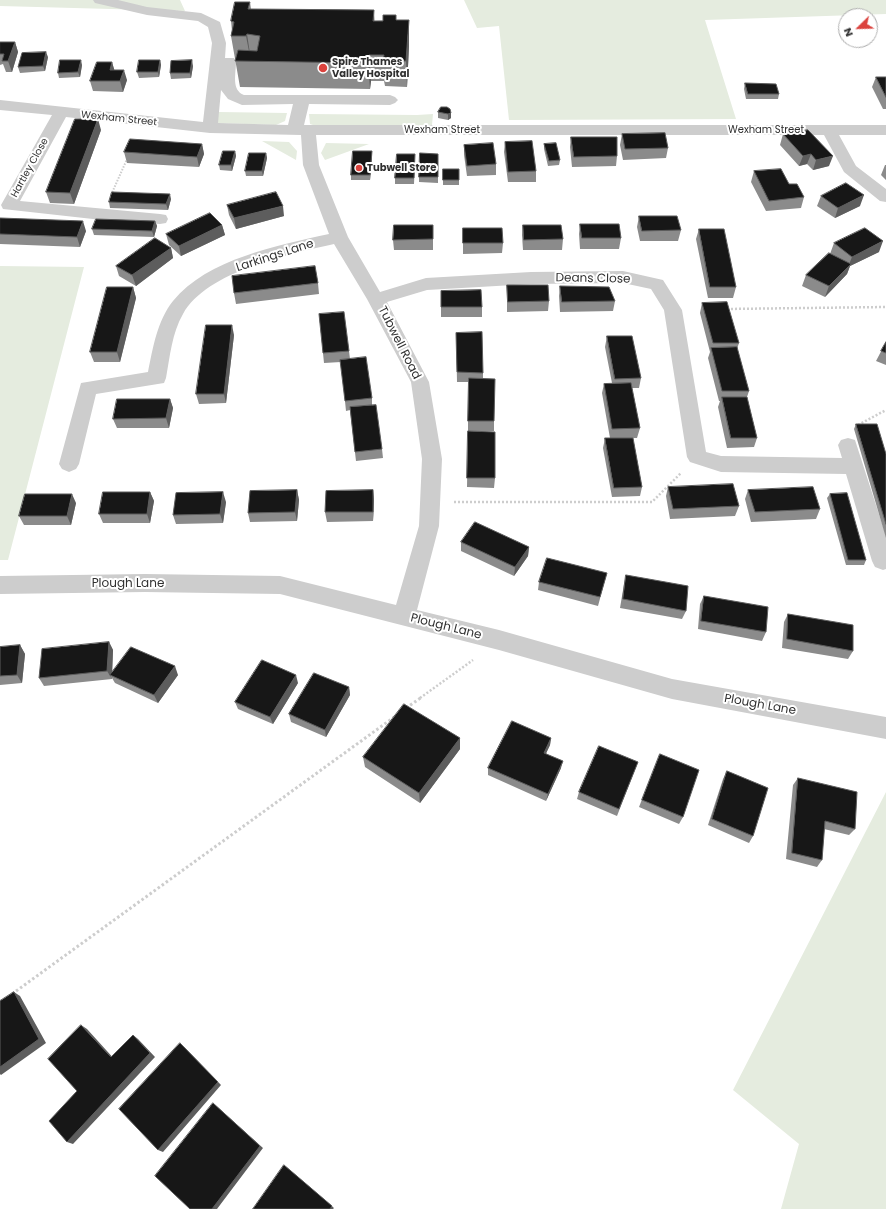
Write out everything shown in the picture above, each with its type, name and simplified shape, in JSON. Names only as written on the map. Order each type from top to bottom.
[{"type":"street","points":[[100,0],[147,11],[201,17],[216,26],[219,43],[210,128]]},
{"type":"street","points":[[230,28],[228,89],[234,96],[242,100],[390,100]]},
{"type":"street","name":"Tubwell Road","points":[[302,99],[301,130],[311,165],[339,237],[376,299],[420,382],[432,459],[429,526],[404,616]]},
{"type":"street","name":"Wexham Street","points":[[0,105],[61,113],[210,128],[301,130],[886,130]]},
{"type":"street","name":"Hartley Close","points":[[61,113],[10,205],[102,215]]},
{"type":"street","points":[[829,130],[850,169],[886,197]]},
{"type":"street","points":[[102,215],[160,219]]},
{"type":"street","name":"Larkings Lane","points":[[69,464],[88,388],[157,378],[164,336],[179,305],[202,283],[242,264],[293,248],[339,237]]},
{"type":"street","name":"Deans Close","points":[[376,299],[426,284],[531,278],[623,277],[657,284],[672,310],[697,457]]},
{"type":"street","points":[[848,445],[883,561]]},
{"type":"street","points":[[697,457],[721,464],[854,466]]},
{"type":"street","name":"Plough Lane","points":[[0,586],[145,583],[280,585],[499,640],[672,689],[886,728]]},
{"type":"path","points":[[102,215],[130,152]]},
{"type":"path","points":[[720,309],[886,307]]},
{"type":"path","points":[[848,445],[852,428],[886,410]]},
{"type":"path","points":[[430,502],[652,502],[697,457]]},
{"type":"path","points":[[6,998],[499,640]]},
{"type":"shaded area","points":[[0,0],[180,0],[185,11],[0,6]]},
{"type":"shaded area","points":[[464,0],[886,0],[886,14],[878,14],[878,8],[838,8],[838,16],[705,20],[736,119],[509,120],[499,26],[477,28]]},
{"type":"shaded area","points":[[219,112],[287,113],[285,121],[276,125],[216,123]]},
{"type":"shaded area","points":[[309,114],[433,114],[432,125],[423,128],[319,127],[310,124]]},
{"type":"shaded area","points":[[262,141],[289,142],[297,151],[296,160]]},
{"type":"shaded area","points":[[326,143],[369,144],[325,160],[321,153]]},
{"type":"shaded area","points":[[0,266],[84,267],[8,560],[0,560]]},
{"type":"shaded area","points":[[886,792],[886,1209],[781,1209],[799,1144],[733,1090]]},
{"type":"building","points":[[235,2],[250,2],[248,9],[374,10],[373,21],[383,21],[383,15],[396,15],[396,20],[409,20],[406,61],[383,61],[384,55],[369,55],[368,63],[235,61],[238,50],[257,51],[260,36],[247,34],[246,36],[231,36],[234,22],[231,21]]},
{"type":"building","points":[[0,42],[15,42],[8,61],[2,61],[4,54],[0,54]]},
{"type":"building","points":[[46,52],[43,66],[18,67],[22,53]]},
{"type":"building","points":[[60,60],[81,60],[78,72],[58,73]]},
{"type":"building","points":[[139,60],[160,60],[158,72],[137,72]]},
{"type":"building","points":[[192,60],[190,73],[170,73],[171,61]]},
{"type":"building","points":[[97,62],[112,62],[110,70],[124,70],[120,81],[90,81]]},
{"type":"building","points":[[876,77],[886,77],[886,97]]},
{"type":"building","points":[[745,83],[776,84],[779,94],[748,94]]},
{"type":"building","points":[[441,107],[447,107],[450,109],[451,113],[448,114],[438,112]]},
{"type":"building","points":[[75,119],[98,119],[70,193],[46,192]]},
{"type":"building","points":[[808,130],[833,156],[816,160],[811,154],[803,156],[783,134]]},
{"type":"building","points":[[665,133],[668,148],[625,149],[622,134]]},
{"type":"building","points":[[571,137],[617,137],[617,156],[574,157]]},
{"type":"building","points":[[130,139],[202,144],[197,157],[124,152]]},
{"type":"building","points":[[532,141],[536,171],[508,172],[505,142]]},
{"type":"building","points":[[493,143],[496,164],[467,166],[464,145]]},
{"type":"building","points":[[556,143],[560,160],[549,161],[544,144]]},
{"type":"building","points":[[223,151],[235,151],[231,165],[219,165]]},
{"type":"building","points":[[353,151],[372,151],[370,175],[351,175]]},
{"type":"building","points":[[249,153],[266,153],[262,171],[245,171]]},
{"type":"building","points":[[420,153],[438,154],[438,177],[419,177]]},
{"type":"building","points":[[397,154],[415,154],[414,178],[395,178]]},
{"type":"building","points":[[443,169],[459,169],[459,180],[443,180]]},
{"type":"building","points":[[781,169],[789,184],[797,184],[804,197],[769,201],[754,171]]},
{"type":"building","points":[[846,183],[864,195],[838,208],[821,196]]},
{"type":"building","points":[[112,192],[170,194],[166,204],[109,202]]},
{"type":"building","points":[[276,192],[283,206],[234,218],[227,205]]},
{"type":"building","points":[[210,213],[222,225],[179,246],[166,234]]},
{"type":"building","points":[[639,216],[677,216],[681,230],[642,231]]},
{"type":"building","points":[[0,218],[83,221],[77,237],[0,234]]},
{"type":"building","points":[[96,219],[155,221],[152,231],[92,229]]},
{"type":"building","points":[[580,224],[619,224],[621,238],[582,238]]},
{"type":"building","points":[[394,225],[433,225],[433,239],[393,240]]},
{"type":"building","points":[[523,225],[561,225],[563,239],[524,240]]},
{"type":"building","points":[[463,228],[502,228],[503,243],[463,243]]},
{"type":"building","points":[[865,228],[883,241],[852,257],[834,243]]},
{"type":"building","points":[[699,229],[724,229],[736,287],[710,287]]},
{"type":"building","points":[[155,238],[171,248],[132,275],[116,266]]},
{"type":"building","points":[[829,253],[851,264],[829,286],[806,275]]},
{"type":"building","points":[[315,266],[318,283],[234,293],[232,276]]},
{"type":"building","points":[[507,285],[548,285],[549,301],[508,302]]},
{"type":"building","points":[[560,286],[609,287],[615,301],[562,302]]},
{"type":"building","points":[[107,287],[133,287],[117,352],[90,352]]},
{"type":"building","points":[[481,290],[482,307],[441,307],[441,291]]},
{"type":"building","points":[[727,302],[739,343],[713,343],[702,303]]},
{"type":"building","points":[[344,312],[349,351],[323,353],[319,314]]},
{"type":"building","points":[[206,325],[232,325],[224,394],[196,394]]},
{"type":"building","points":[[482,332],[483,373],[457,372],[456,333]]},
{"type":"building","points":[[607,336],[632,336],[641,378],[615,379]]},
{"type":"building","points":[[886,342],[886,353],[881,351]]},
{"type":"building","points":[[737,347],[749,391],[722,391],[711,348]]},
{"type":"building","points":[[366,357],[372,398],[345,401],[340,360]]},
{"type":"building","points":[[469,378],[495,379],[494,421],[468,421]]},
{"type":"building","points":[[631,383],[640,428],[612,429],[604,384]]},
{"type":"building","points":[[722,397],[747,397],[757,438],[731,438]]},
{"type":"building","points":[[117,399],[170,399],[166,418],[113,419]]},
{"type":"building","points":[[376,405],[382,449],[355,452],[350,407]]},
{"type":"building","points":[[856,424],[877,424],[886,454],[886,524]]},
{"type":"building","points":[[468,431],[495,432],[495,478],[467,478]]},
{"type":"building","points":[[605,438],[633,438],[642,487],[614,488]]},
{"type":"building","points":[[733,484],[739,506],[673,509],[668,487]]},
{"type":"building","points":[[813,487],[820,509],[755,512],[748,490]]},
{"type":"building","points":[[297,490],[295,512],[248,513],[250,491]]},
{"type":"building","points":[[373,490],[373,512],[325,512],[326,491]]},
{"type":"building","points":[[103,492],[150,492],[147,514],[99,514]]},
{"type":"building","points":[[223,492],[220,514],[173,515],[176,493]]},
{"type":"building","points":[[847,493],[866,560],[848,560],[830,494]]},
{"type":"building","points":[[25,494],[72,494],[67,516],[19,516]]},
{"type":"building","points":[[475,522],[529,547],[515,567],[461,542]]},
{"type":"building","points":[[547,558],[607,573],[600,597],[539,582]]},
{"type":"building","points":[[626,575],[688,586],[686,611],[623,599]]},
{"type":"building","points":[[704,596],[768,607],[766,632],[701,621]]},
{"type":"building","points":[[788,614],[853,625],[853,651],[787,639]]},
{"type":"building","points":[[109,642],[107,671],[39,678],[42,649]]},
{"type":"building","points":[[20,645],[17,675],[0,676],[0,647]]},
{"type":"building","points":[[131,647],[175,666],[154,695],[110,675]]},
{"type":"building","points":[[262,660],[296,675],[270,717],[235,702]]},
{"type":"building","points":[[314,673],[349,687],[325,730],[289,714]]},
{"type":"building","points":[[404,704],[460,738],[419,793],[363,757]]},
{"type":"building","points":[[512,721],[551,738],[544,753],[563,761],[548,794],[488,768]]},
{"type":"building","points":[[599,746],[638,762],[619,809],[579,792]]},
{"type":"building","points":[[660,754],[699,770],[683,817],[642,800]]},
{"type":"building","points":[[727,771],[768,788],[753,836],[712,819]]},
{"type":"building","points":[[798,778],[857,792],[855,829],[825,821],[822,860],[792,853]]},
{"type":"building","points":[[14,992],[39,1039],[0,1067],[0,1001]]},
{"type":"building","points":[[81,1025],[111,1057],[133,1035],[150,1053],[67,1142],[49,1121],[77,1091],[48,1059]]},
{"type":"building","points":[[180,1043],[218,1082],[158,1150],[119,1109]]},
{"type":"building","points":[[213,1103],[260,1146],[212,1209],[190,1209],[155,1176]]},
{"type":"building","points":[[284,1165],[332,1206],[330,1209],[253,1209]]},
{"type":"place","name":"Spire Thames Valley Hospital","points":[[323,68]]},
{"type":"place","name":"Tubwell Store","points":[[359,168]]}]
